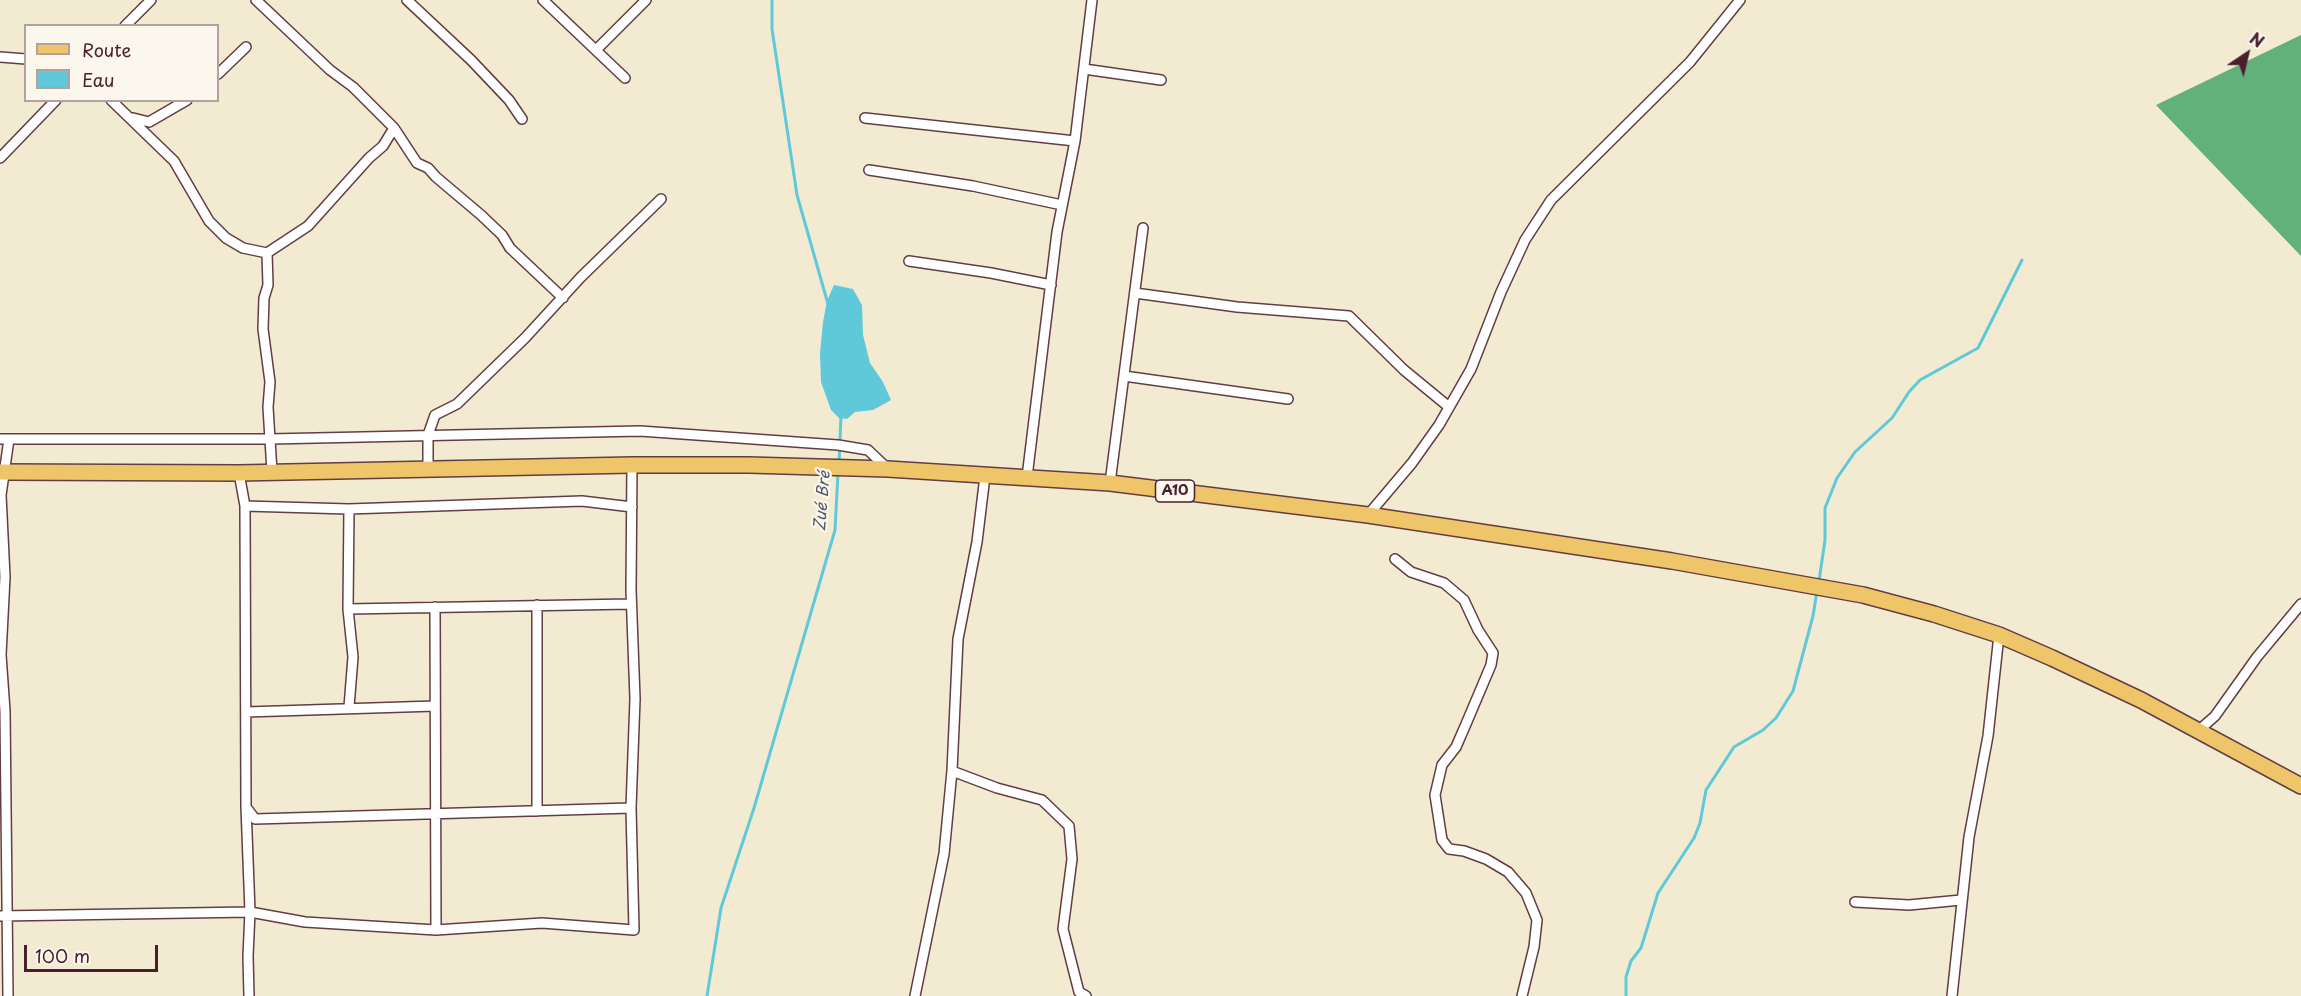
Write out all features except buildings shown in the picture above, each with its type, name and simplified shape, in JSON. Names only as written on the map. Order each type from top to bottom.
[{"type":"main road","name":"A10","points":[[2,472],[239,473],[632,465],[749,465],[888,469],[1110,483],[1368,515],[1672,561],[1863,595],[1934,614],[1999,635],[2141,700],[2301,786]]},
{"type":"street","points":[[127,24],[151,0]]},
{"type":"street","points":[[256,0],[330,70],[353,87],[394,128],[417,163],[428,168],[481,215],[502,235],[510,248],[562,298]]},
{"type":"street","points":[[408,0],[479,68],[509,100],[522,119]]},
{"type":"street","points":[[543,0],[625,78]]},
{"type":"street","points":[[596,50],[646,0]]},
{"type":"street","points":[[1027,477],[1062,205],[1075,141],[1092,0]]},
{"type":"street","points":[[1368,515],[1412,463],[1449,407],[1471,369],[1501,292],[1525,240],[1551,200],[1690,62],[1740,0]]},
{"type":"street","points":[[219,73],[246,47]]},
{"type":"street","points":[[0,57],[24,59]]},
{"type":"street","points":[[1084,69],[1161,80]]},
{"type":"street","points":[[0,158],[54,102]]},
{"type":"street","points":[[113,102],[174,161],[209,221],[226,238],[243,248],[267,253],[308,226],[369,158],[383,146],[394,128]]},
{"type":"street","points":[[126,114],[149,123],[184,102]]},
{"type":"street","points":[[865,118],[1075,141]]},
{"type":"street","points":[[868,170],[973,186],[1062,205]]},
{"type":"street","points":[[428,468],[428,435],[435,415],[458,404],[525,338],[581,277],[661,199]]},
{"type":"street","points":[[1110,483],[1143,228]]},
{"type":"street","points":[[267,253],[268,285],[264,298],[263,329],[270,382],[268,407],[272,472]]},
{"type":"street","points":[[909,261],[992,273],[1051,285]]},
{"type":"street","points":[[1135,292],[1237,308],[1349,316],[1404,370],[1449,407]]},
{"type":"street","points":[[1124,376],[1288,399]]},
{"type":"street","points":[[8,996],[4,916],[2,711],[5,577],[2,495],[4,439],[270,439],[640,432],[868,450],[888,469]]},
{"type":"street","points":[[4,916],[250,912],[305,922],[436,930],[542,923],[634,930],[631,808],[635,699],[631,604],[632,465]]},
{"type":"street","points":[[239,473],[245,506],[249,996]]},
{"type":"street","points":[[915,996],[944,854],[952,771],[958,639],[976,542],[985,476]]},
{"type":"street","points":[[245,506],[349,509],[582,501],[632,507]]},
{"type":"street","points":[[349,509],[348,609],[352,657],[349,707]]},
{"type":"street","points":[[1395,559],[1411,572],[1444,583],[1464,600],[1478,630],[1493,653],[1491,665],[1456,747],[1442,765],[1436,795],[1442,840],[1449,849],[1464,851],[1486,859],[1508,872],[1526,893],[1537,920],[1534,947],[1522,996]]},
{"type":"street","points":[[348,609],[631,604]]},
{"type":"street","points":[[2198,731],[2215,716],[2257,657],[2301,604]]},
{"type":"street","points":[[537,605],[537,811]]},
{"type":"street","points":[[435,607],[436,930]]},
{"type":"street","points":[[1952,996],[1969,837],[1988,736],[1999,635]]},
{"type":"street","points":[[246,712],[435,706]]},
{"type":"street","points":[[952,771],[997,788],[1042,800],[1069,826],[1072,860],[1063,928],[1081,995]]},
{"type":"street","points":[[246,807],[255,819],[631,808]]},
{"type":"street","points":[[1855,902],[1909,905],[1961,900]]},
{"type":"green space","points":[[2301,35],[2301,256],[2156,105]]},
{"type":"water","points":[[834,285],[853,289],[862,305],[863,335],[870,363],[883,382],[891,400],[873,410],[855,412],[847,419],[839,418],[831,410],[821,382],[820,353],[823,322],[827,301]]},
{"type":"waterway","name":"Zué Bré","points":[[772,0],[772,29],[797,195],[828,304]]},
{"type":"waterway","points":[[1819,581],[1825,540],[1825,508],[1837,478],[1855,452],[1892,418],[1920,380],[1978,348],[2022,260]]},
{"type":"waterway","name":"Zué Bré","points":[[839,464],[841,416]]},
{"type":"waterway","name":"Zué Bré","points":[[707,996],[721,908],[754,808],[835,530],[838,473]]},
{"type":"waterway","points":[[1626,996],[1626,977],[1631,961],[1641,948],[1658,893],[1694,838],[1700,823],[1706,790],[1734,747],[1763,730],[1776,718],[1793,691],[1813,616],[1817,591]]}]
